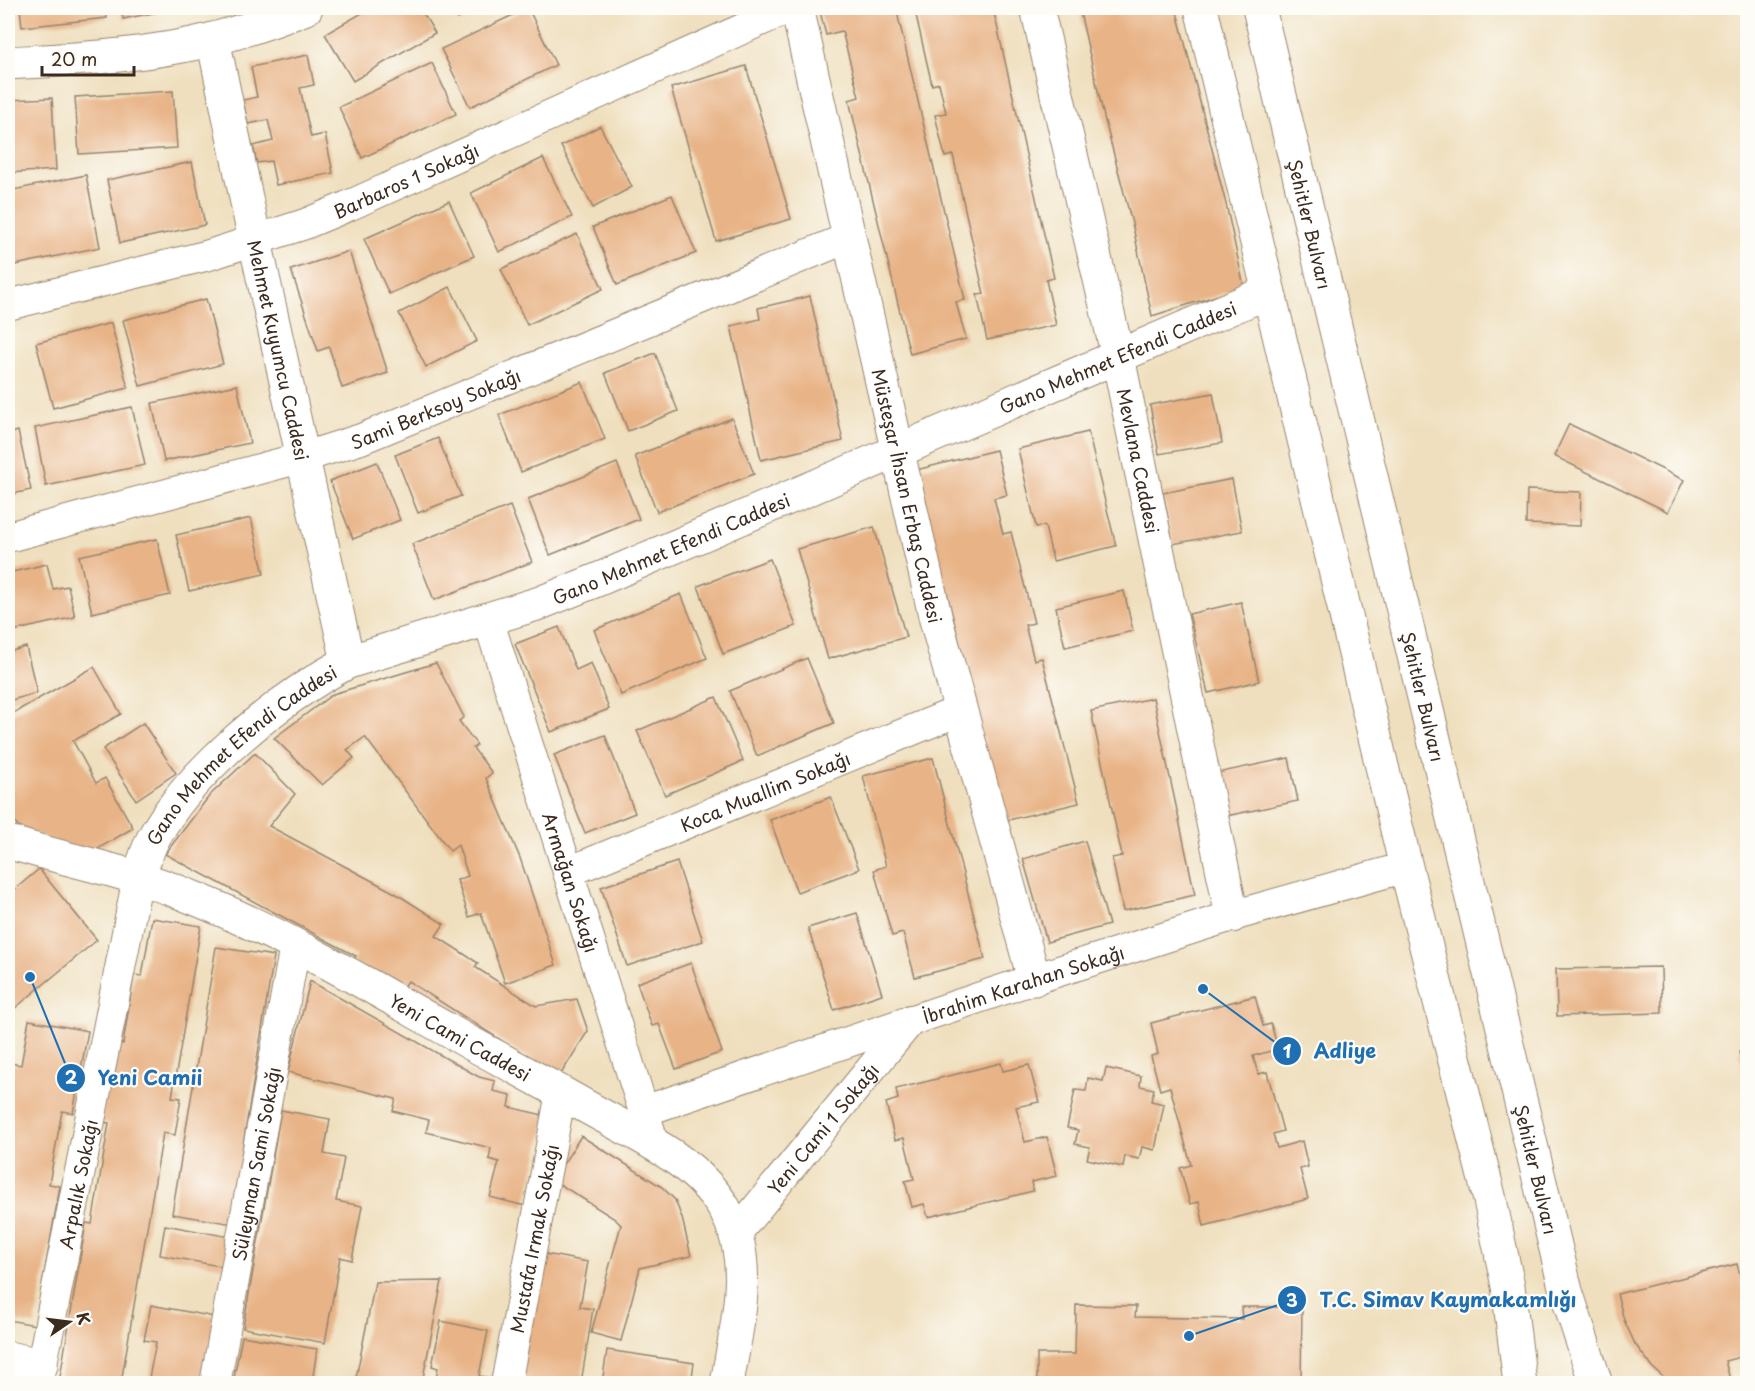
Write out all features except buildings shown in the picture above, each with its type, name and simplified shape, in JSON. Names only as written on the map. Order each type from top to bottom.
[{"type":"street","points":[[8,63],[88,58],[159,50],[213,39],[267,15],[306,8]]},
{"type":"street","name":"Barbaros 1 Sokağı","points":[[8,305],[209,255],[255,241],[348,206],[789,8]]},
{"type":"street","name":"Müsteşar İhsan Erbaş Caddesi","points":[[797,8],[936,620],[1034,979]]},
{"type":"street","name":"Mevlana Caddesi","points":[[1037,8],[1118,357],[1232,916]]},
{"type":"street","points":[[1201,8],[1406,867],[1490,1200],[1508,1286],[1520,1383]]},
{"type":"street","name":"Şehitler Bulvarı","points":[[1259,8],[1566,1291],[1596,1383]]},
{"type":"street","name":"Mehmet Kuyumcu Caddesi","points":[[213,39],[348,662]]},
{"type":"street","name":"Sami Berksoy Sokağı","points":[[8,537],[304,457],[361,439],[850,237]]},
{"type":"street","name":"Gano Mehmet Efendi Caddesi","points":[[138,877],[152,840],[172,809],[210,766],[286,700],[318,678],[348,662],[540,603],[1268,292]]},
{"type":"street","name":"Armağan Sokağı","points":[[488,619],[654,1144]]},
{"type":"street","name":"Koca Muallim Sokağı","points":[[568,872],[961,710]]},
{"type":"street","name":"Yeni Cami Caddesi","points":[[8,842],[138,877],[220,909],[296,946],[654,1144],[686,1167],[711,1189],[725,1210],[735,1235],[740,1259],[742,1297],[727,1383]]},
{"type":"street","name":"İbrahim Karahan Sokağı","points":[[644,1111],[1034,979],[1232,916],[1406,867]]},
{"type":"street","name":"Arpalık Sokağı","points":[[39,1374],[138,877]]},
{"type":"street","name":"Süleyman Sami Sokağı","points":[[215,1383],[296,946]]},
{"type":"street","name":"Yeni Cami 1 Sokağı","points":[[735,1235],[911,1020]]},
{"type":"street","name":"Mustafa Irmak Sokağı","points":[[506,1383],[561,1093]]},
{"type":"street","points":[[8,1358],[39,1374]]},
{"type":"place","name":"Yeni Camii","points":[[30,977]]},
{"type":"place","name":"Adliye","points":[[1203,989]]},
{"type":"place","name":"T.C. Simav Kaymakamlığı","points":[[1189,1336]]}]
